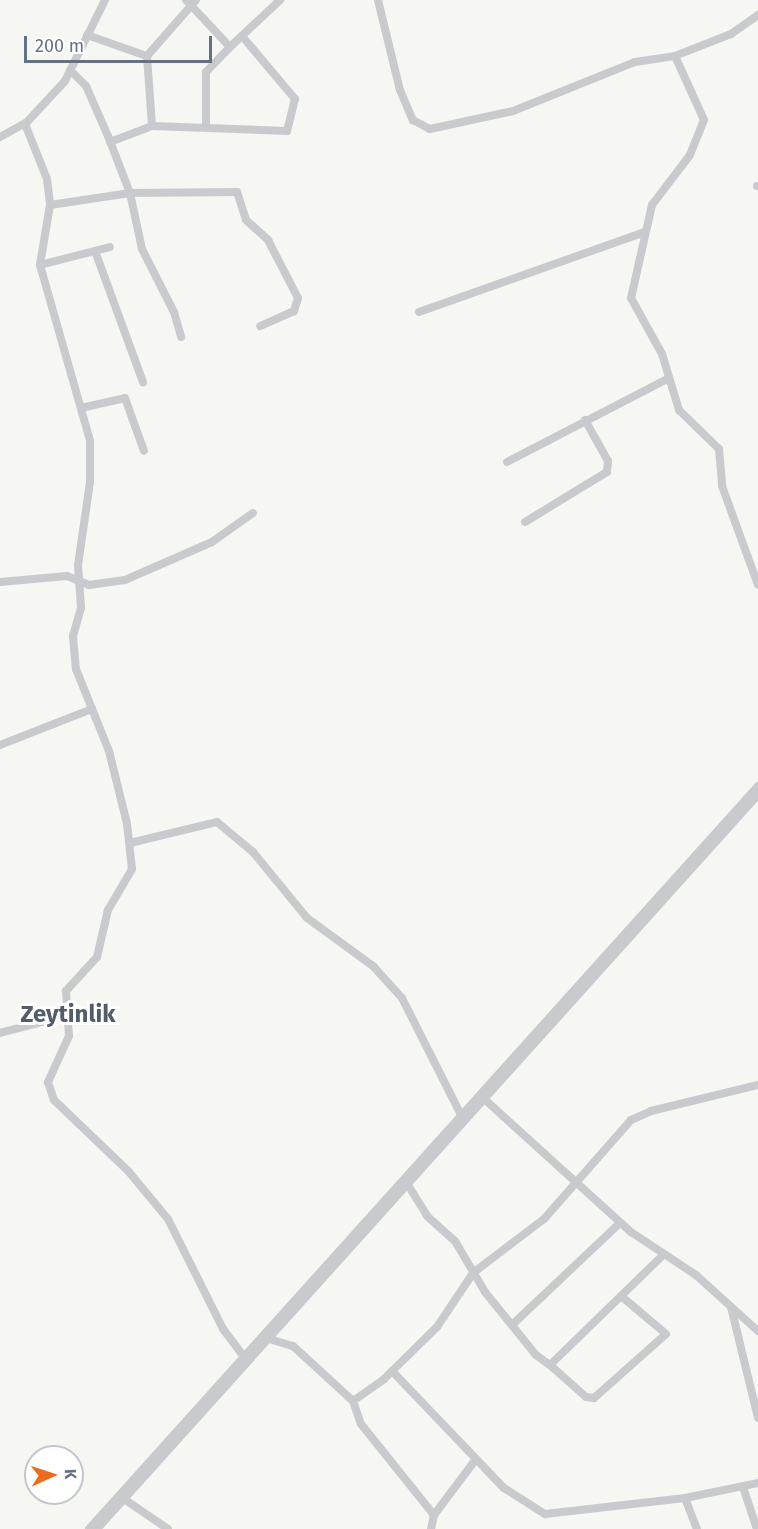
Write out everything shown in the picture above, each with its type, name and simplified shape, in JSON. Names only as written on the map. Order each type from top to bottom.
[{"type":"street","points":[[93,0],[95,12]]},
{"type":"street","points":[[0,137],[25,124],[70,70],[87,36],[95,12],[105,0]]},
{"type":"street","points":[[206,127],[206,72],[280,0]]},
{"type":"street","points":[[378,0],[399,90],[413,120],[430,129],[513,111],[635,62],[675,56],[732,34],[758,15]]},
{"type":"street","points":[[152,126],[147,56],[191,2],[230,47]]},
{"type":"street","points":[[87,36],[147,56]]},
{"type":"street","points":[[110,142],[152,126],[206,127],[281,133],[291,127],[295,99],[242,36]]},
{"type":"street","points":[[675,56],[704,120],[690,155],[652,205],[632,298],[669,378],[679,410],[719,449],[722,486],[758,585]]},
{"type":"street","points":[[70,70],[86,86],[110,142],[130,193],[142,249],[174,312],[181,338]]},
{"type":"street","points":[[25,124],[47,179],[50,205],[40,265],[90,441],[90,482],[79,578],[81,608],[73,636],[76,669],[109,751],[129,843],[132,869],[108,910],[97,957],[79,972],[66,992],[69,1036],[48,1082],[54,1100],[129,1172],[168,1219],[223,1329],[244,1357]]},
{"type":"street","points":[[50,205],[130,193],[237,192],[246,220],[268,240],[298,298],[294,311],[260,326]]},
{"type":"street","points":[[419,312],[645,232]]},
{"type":"street","points":[[40,265],[110,247]]},
{"type":"street","points":[[95,251],[143,382]]},
{"type":"street","points":[[507,462],[669,378]]},
{"type":"street","points":[[81,408],[116,397],[127,399],[144,451]]},
{"type":"street","points":[[525,522],[607,472],[608,460],[585,420]]},
{"type":"street","points":[[0,582],[79,578],[89,585],[155,570],[212,542],[254,513]]},
{"type":"street","points":[[0,745],[92,709]]},
{"type":"street","points":[[89,1529],[244,1357],[266,1338],[408,1185],[758,786]]},
{"type":"street","points":[[98,1529],[461,1115],[483,1097],[758,795]]},
{"type":"street","points":[[129,843],[218,822],[253,852],[307,918],[373,966],[402,998],[461,1115]]},
{"type":"street","points":[[0,1033],[69,1015]]},
{"type":"street","points":[[353,1401],[392,1371],[437,1327],[473,1273],[544,1220],[575,1182],[639,1115],[758,1085]]},
{"type":"street","points":[[483,1097],[620,1222],[664,1254],[758,1331]]},
{"type":"street","points":[[408,1185],[427,1216],[454,1241],[473,1273],[512,1324],[550,1365],[586,1398],[594,1398],[666,1334],[621,1296]]},
{"type":"street","points":[[512,1324],[620,1222]]},
{"type":"street","points":[[550,1365],[664,1254]]},
{"type":"street","points":[[731,1307],[758,1418]]},
{"type":"street","points":[[266,1338],[292,1346],[353,1401],[361,1424],[434,1515]]},
{"type":"street","points":[[392,1371],[504,1488],[545,1514],[686,1498],[758,1483]]},
{"type":"street","points":[[430,1529],[434,1515],[476,1459]]},
{"type":"street","points":[[743,1487],[757,1529]]},
{"type":"street","points":[[686,1498],[697,1529]]},
{"type":"street","points":[[124,1499],[168,1529]]},
{"type":"district","name":"Zeytinlik","points":[[68,1015]]}]
